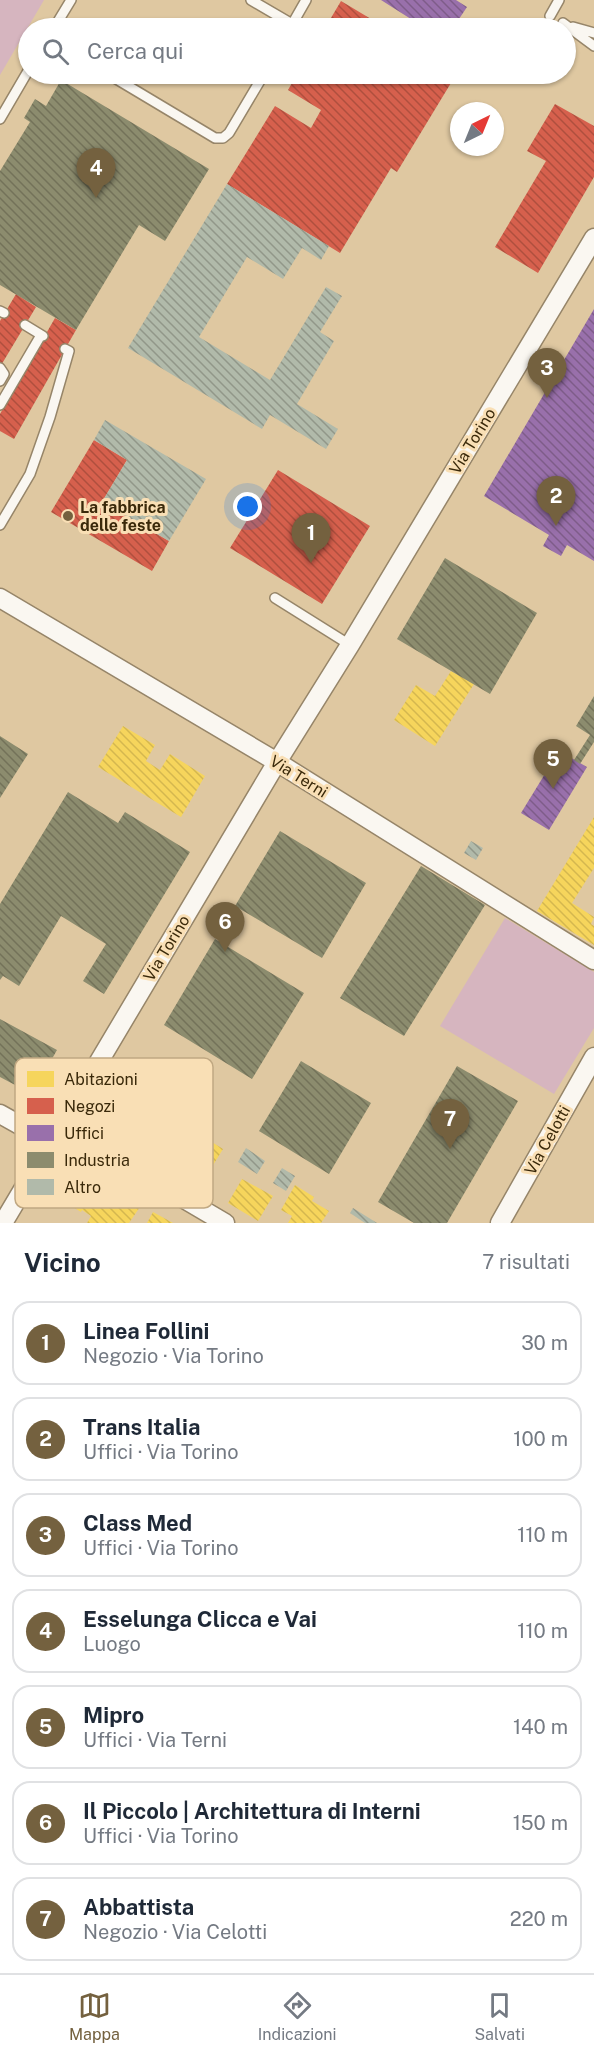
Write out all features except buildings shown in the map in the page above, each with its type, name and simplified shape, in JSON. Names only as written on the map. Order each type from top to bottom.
[{"type":"street","name":"Via Torino","points":[[100,1058],[594,238]]},
{"type":"street","name":"Via Terni","points":[[0,598],[277,762],[594,960]]},
{"type":"street","name":"Via Celotti","points":[[500,1223],[594,1057]]},
{"type":"street","points":[[0,1114],[15,1119]]},
{"type":"street","name":"Via Torino","points":[[3,1223],[15,1202]]},
{"type":"street","points":[[196,1208],[225,1223]]},
{"type":"lane","points":[[60,18],[71,0]]},
{"type":"lane","points":[[251,0],[279,18]]},
{"type":"lane","points":[[296,18],[306,0]]},
{"type":"lane","points":[[550,16],[559,0]]},
{"type":"lane","points":[[576,27],[594,33]]},
{"type":"lane","points":[[576,33],[594,46]]},
{"type":"lane","points":[[0,119],[20,84]]},
{"type":"lane","points":[[125,84],[215,138],[223,138],[229,133],[258,84]]},
{"type":"lane","points":[[0,405],[42,335],[25,325]]},
{"type":"lane","points":[[0,525],[30,474],[50,417],[69,351],[65,349]]},
{"type":"lane","points":[[0,368],[4,374],[0,381]]},
{"type":"lane","points":[[275,598],[350,645]]},
{"type":"shaded area","points":[[0,0],[44,0],[33,18],[18,18],[18,44],[0,75]]},
{"type":"shaded area","points":[[505,918],[594,972],[594,1028],[554,1094],[440,1026]]},
{"type":"place","name":"Esselunga Clicca e Vai","points":[[96,198]]},
{"type":"place","name":"Class Med","points":[[547,398]]},
{"type":"place","name":"La fabbrica delle feste","points":[[68,516]]},
{"type":"place","name":"Trans Italia","points":[[556,526]]},
{"type":"place","name":"Linea Follini","points":[[311,563]]},
{"type":"place","name":"Mipro","points":[[553,789]]},
{"type":"place","name":"Il Piccolo | Architettura di Interni","points":[[225,952]]},
{"type":"place","name":"Abbattista","points":[[450,1149]]}]
